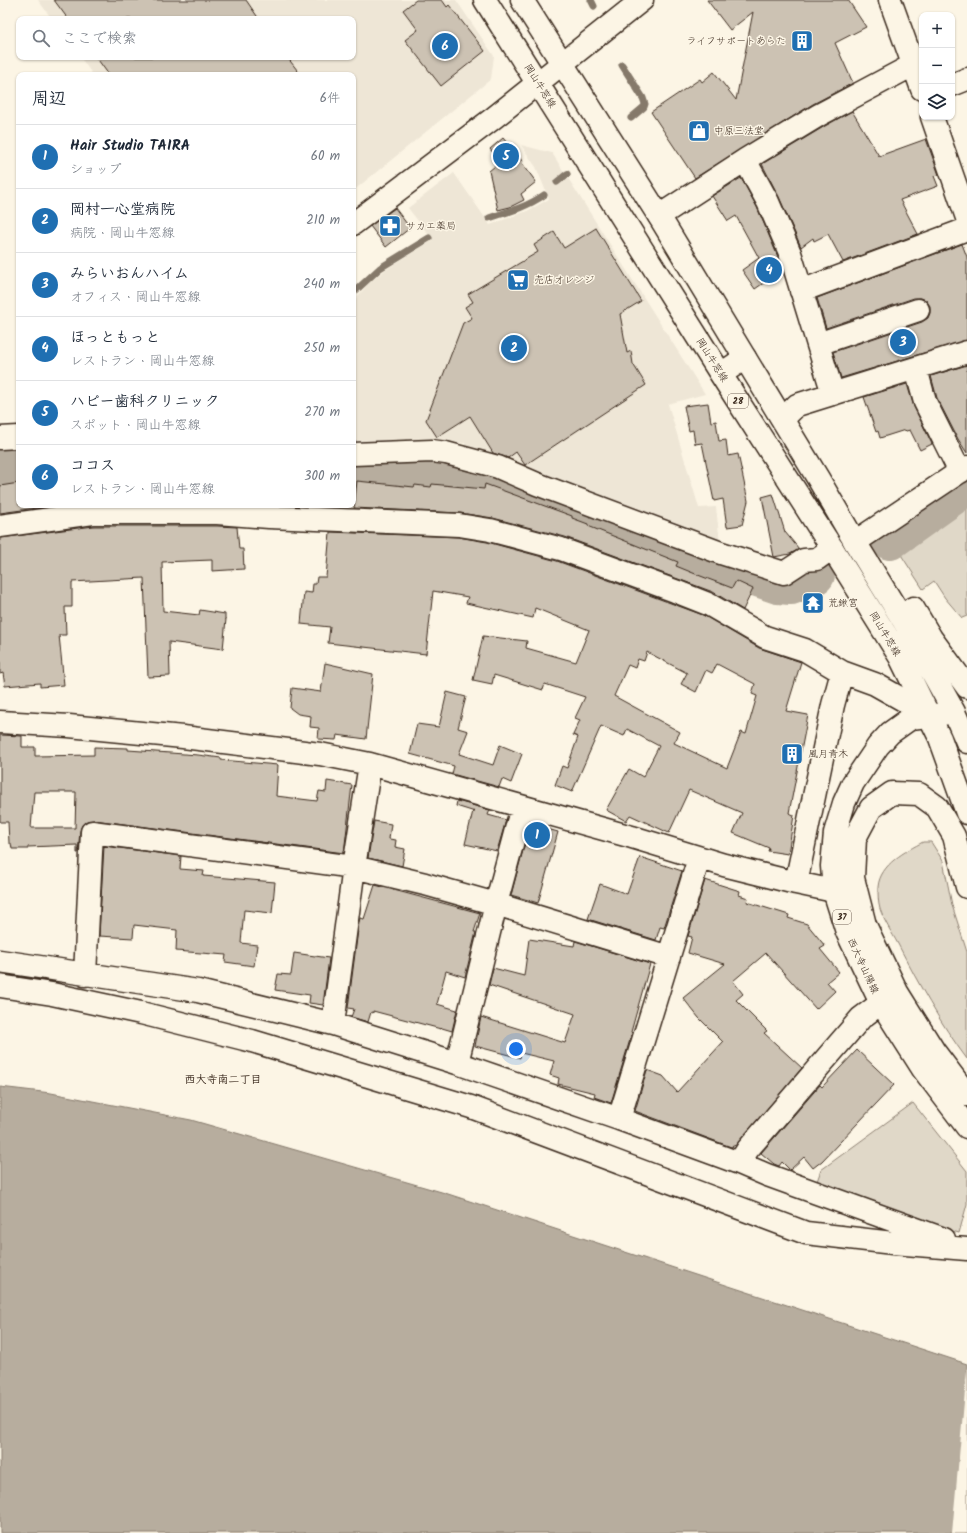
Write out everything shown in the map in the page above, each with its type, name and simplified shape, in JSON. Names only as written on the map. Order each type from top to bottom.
[{"type":"street","name":"岡山牛窓線","points":[[485,0],[900,657],[930,716],[954,775],[967,813]]},
{"type":"street","points":[[522,0],[659,216],[819,480],[967,687]]},
{"type":"street","points":[[356,222],[538,83],[642,0]]},
{"type":"street","points":[[890,0],[920,84]]},
{"type":"street","points":[[659,216],[745,160],[819,115],[913,65]]},
{"type":"street","points":[[954,84],[967,79]]},
{"type":"street","points":[[933,120],[967,218]]},
{"type":"street","points":[[745,160],[768,202],[790,253],[833,394]]},
{"type":"street","points":[[801,291],[967,229]]},
{"type":"street","points":[[818,344],[918,310]]},
{"type":"street","points":[[783,419],[797,405],[967,352]]},
{"type":"street","points":[[721,374],[745,358]]},
{"type":"street","points":[[860,539],[964,470],[925,402],[916,368]]},
{"type":"street","points":[[0,438],[16,437]]},
{"type":"street","points":[[356,454],[432,451],[446,453],[498,467],[545,487],[721,553],[784,573],[804,560],[817,559],[832,548]]},
{"type":"street","points":[[0,526],[93,513],[217,509],[269,517],[459,525],[490,530],[561,549],[682,593],[708,604],[765,637],[805,650],[842,672],[875,684],[930,716]]},
{"type":"street","points":[[860,539],[906,625],[961,711],[967,742]]},
{"type":"street","points":[[796,883],[833,705],[842,672]]},
{"type":"street","name":"西大寺山陽線","points":[[961,711],[911,718],[890,733],[878,746],[853,783],[844,803],[835,833],[832,866],[834,891],[847,932],[880,1003],[923,1069],[967,1127]]},
{"type":"street","points":[[0,722],[69,726],[183,736],[320,754],[370,764],[632,837],[699,858],[796,883],[834,891]]},
{"type":"street","points":[[333,1024],[354,867],[370,764]]},
{"type":"street","name":"西大寺山陽線","points":[[967,887],[954,836],[937,807],[919,794],[892,793],[871,808],[855,838],[852,878],[865,925],[897,992],[934,1051],[967,1095]]},
{"type":"street","points":[[457,1063],[496,904],[522,807]]},
{"type":"street","points":[[85,975],[92,832],[354,867],[425,884],[496,904],[669,957]]},
{"type":"street","points":[[618,1119],[699,858]]},
{"type":"street","points":[[0,961],[198,991],[333,1024],[457,1063],[618,1119],[739,1163],[766,1175],[967,1248]]},
{"type":"street","points":[[0,986],[52,994],[142,1013],[245,1039],[448,1100],[806,1233],[893,1243],[967,1248]]},
{"type":"street","points":[[739,1163],[748,1149],[861,1018],[880,1003]]},
{"type":"shaded area","points":[[38,0],[456,0],[494,56],[491,79],[356,189],[356,72],[91,72],[82,60],[356,60],[356,16],[50,16]]},
{"type":"shaded area","points":[[521,145],[552,153],[705,394],[668,404],[699,508],[716,507],[720,543],[464,450],[465,443],[356,441],[356,298],[368,284],[385,270],[433,240],[408,208],[454,173],[490,225],[527,211],[549,199],[536,167]]},
{"type":"shaded area","points":[[967,497],[967,616],[962,618],[945,598],[934,581],[923,589],[896,547]]},
{"type":"shaded area","points":[[923,842],[931,842],[943,861],[952,905],[967,952],[967,1059],[930,1003],[879,907],[878,887],[883,872],[895,859]]},
{"type":"shaded area","points":[[0,1087],[51,1093],[191,1120],[445,1193],[967,1364],[967,1533],[0,1533]]},
{"type":"shaded area","points":[[913,1103],[967,1171],[967,1204],[959,1233],[859,1203],[816,1184],[821,1170]]},
{"type":"pier","points":[[967,1369],[967,1533],[952,1533]]},
{"type":"building","points":[[54,0],[246,0],[257,16],[66,16]]},
{"type":"building","points":[[416,0],[442,0],[447,7],[449,5],[485,51],[441,86],[405,40],[418,30],[403,10]]},
{"type":"building","points":[[707,0],[848,0],[866,27],[835,43],[853,83],[813,104],[695,178],[651,112],[700,79],[702,82],[714,72],[736,100],[753,12],[730,30]]},
{"type":"building","points":[[98,60],[289,60],[299,72],[107,72]]},
{"type":"building","points":[[852,111],[879,156],[926,139],[939,175],[934,176],[938,186],[900,200],[918,234],[843,262],[828,234],[814,241],[813,238],[801,247],[779,197],[762,164]]},
{"type":"building","points":[[503,138],[523,162],[522,163],[536,182],[521,194],[524,200],[510,207],[498,210],[489,171],[500,162],[490,149]]},
{"type":"building","points":[[741,178],[757,207],[782,270],[755,289],[742,270],[759,258],[736,216],[728,221],[712,196]]},
{"type":"building","name":"サカエ薬局","points":[[395,208],[410,228],[386,247],[370,226]]},
{"type":"building","points":[[596,228],[641,301],[620,314],[627,353],[631,351],[633,364],[646,385],[525,465],[516,452],[508,458],[493,453],[470,416],[437,437],[426,420],[463,323],[472,318],[465,307],[473,302],[468,294],[538,252],[534,245],[554,232],[564,248]]},
{"type":"building","points":[[962,244],[967,257],[967,340],[841,378],[833,352],[922,322],[928,318],[930,306],[926,300],[914,298],[826,328],[817,298]]},
{"type":"building","points":[[967,365],[967,453],[937,398],[931,376]]},
{"type":"building","points":[[907,384],[914,407],[932,444],[920,450],[910,430],[905,430],[880,438],[878,431],[876,432],[864,397]]},
{"type":"building","points":[[708,403],[711,422],[716,421],[719,441],[726,440],[728,456],[738,454],[748,501],[742,525],[727,527],[723,499],[714,501],[702,443],[695,444],[693,430],[689,431],[684,406]]},
{"type":"building","points":[[357,481],[414,487],[415,485],[431,487],[432,484],[484,489],[485,484],[572,516],[572,518],[588,524],[588,526],[678,562],[676,566],[698,575],[732,588],[736,581],[753,589],[743,610],[713,592],[565,537],[493,518],[460,513],[354,508],[356,508]]},
{"type":"building","points":[[16,483],[16,508],[36,508],[0,513],[0,486]]},
{"type":"building","points":[[773,494],[785,532],[799,549],[790,554],[774,557],[762,497]]},
{"type":"building","points":[[94,526],[237,527],[239,549],[243,549],[244,569],[212,571],[212,560],[162,562],[163,611],[199,615],[200,610],[225,614],[226,619],[223,649],[169,642],[170,676],[148,677],[144,578],[72,582],[72,607],[65,607],[66,635],[59,635],[64,685],[40,687],[40,683],[5,686],[3,673],[0,674],[0,538]]},
{"type":"building","points":[[330,532],[458,537],[487,542],[557,561],[703,615],[759,648],[801,662],[786,711],[808,715],[789,813],[794,815],[788,854],[768,851],[769,848],[733,833],[742,813],[689,790],[669,833],[630,815],[626,821],[606,810],[629,769],[643,777],[659,746],[627,729],[624,736],[601,726],[572,792],[555,785],[562,766],[567,768],[578,737],[573,735],[580,720],[575,718],[585,697],[545,684],[543,690],[494,675],[492,684],[473,680],[483,636],[527,641],[526,648],[576,662],[589,630],[535,608],[533,618],[466,603],[468,597],[433,591],[426,654],[328,643],[330,627],[301,624],[304,592],[312,593],[313,584],[316,584],[317,577],[326,577]],"holes":[[[647,652],[687,673],[681,684],[696,692],[706,670],[712,673],[717,664],[755,684],[752,694],[757,696],[746,734],[741,732],[727,768],[674,743],[680,732],[614,696],[628,665],[635,668],[638,659],[644,661]]]},
{"type":"building","points":[[325,663],[373,674],[366,739],[337,735],[336,740],[318,739],[319,728],[310,727],[311,716],[298,714],[290,708],[292,688],[321,692]]},
{"type":"building","points":[[447,692],[466,697],[458,728],[468,731],[459,754],[493,765],[500,745],[522,754],[511,783],[502,779],[499,787],[452,774],[454,766],[410,754],[417,724],[439,727]]},
{"type":"building","points":[[0,735],[22,736],[22,747],[35,747],[35,756],[94,755],[94,747],[128,748],[128,750],[198,755],[221,758],[221,760],[278,765],[276,796],[317,801],[319,791],[326,792],[327,781],[352,785],[344,853],[94,820],[87,821],[82,825],[78,853],[77,845],[12,849],[11,843],[9,843],[8,822],[0,822]],"holes":[[[34,792],[76,792],[75,828],[31,828]]]},
{"type":"building","points":[[457,801],[490,810],[488,815],[506,820],[497,851],[465,844],[473,811],[456,806]]},
{"type":"building","points":[[374,821],[391,824],[389,839],[396,840],[395,847],[405,849],[402,866],[368,858]]},
{"type":"building","points":[[530,824],[558,832],[538,903],[511,895]]},
{"type":"building","points":[[104,846],[181,856],[180,869],[204,871],[203,876],[275,882],[272,913],[244,910],[241,943],[257,945],[254,966],[225,962],[226,955],[176,951],[177,930],[134,925],[133,938],[99,936]]},
{"type":"building","points":[[640,857],[682,871],[664,928],[660,927],[656,940],[588,919],[600,884],[627,894]]},
{"type":"building","points":[[705,880],[740,891],[739,895],[748,898],[747,902],[789,915],[788,918],[807,924],[825,946],[820,949],[839,972],[827,982],[835,991],[816,1009],[766,953],[733,981],[743,994],[736,1000],[767,1031],[764,1033],[802,1068],[736,1145],[731,1147],[635,1111],[647,1070],[663,1076],[677,1092],[723,1042],[699,1018],[683,998],[725,964],[688,953],[692,937],[688,936]]},
{"type":"building","points":[[375,885],[480,913],[474,932],[476,932],[465,977],[446,971],[437,1004],[457,1010],[452,1031],[373,1011],[373,1013],[371,1012],[368,1022],[351,1017],[354,1009],[348,1008],[359,922],[360,918],[364,919]]},
{"type":"building","points":[[529,939],[574,946],[575,941],[650,964],[631,1032],[632,1033],[611,1103],[594,1097],[595,1093],[558,1084],[559,1078],[550,1075],[554,1061],[521,1053],[520,1058],[475,1046],[481,1017],[565,1043],[575,1014],[489,985],[493,968],[524,976]]},
{"type":"building","points":[[294,953],[329,958],[323,1005],[309,1003],[310,995],[275,990],[278,974],[291,975]]},
{"type":"building","points":[[857,1050],[894,1085],[822,1161],[813,1168],[804,1157],[790,1170],[782,1162],[779,1166],[774,1164],[761,1153],[820,1085],[822,1087]]},
{"type":"waterway","points":[[591,0],[594,6]]},
{"type":"waterway","points":[[622,65],[643,98],[645,104],[644,107],[631,118]]},
{"type":"waterway","points":[[557,182],[567,174]]},
{"type":"waterway","points":[[489,218],[524,206],[544,195]]},
{"type":"waterway","points":[[356,290],[380,268],[429,238]]},
{"type":"waterway","points":[[0,470],[16,467]]},
{"type":"waterway","points":[[356,468],[410,467],[496,478],[624,531],[778,584],[791,585],[815,575]]},
{"type":"waterway","points":[[890,540],[967,485]]},
{"type":"place","name":"ライフサポートあらた","points":[[802,41]]},
{"type":"place","name":"ココス","points":[[445,46]]},
{"type":"place","name":"中原三法堂","points":[[699,131]]},
{"type":"place","name":"ハピー歯科クリニック","points":[[506,156]]},
{"type":"place","name":"サカエ薬局","points":[[390,226]]},
{"type":"place","name":"ほっともっと","points":[[769,270]]},
{"type":"place","name":"売店オレンジ","points":[[518,280]]},
{"type":"place","name":"みらいおんハイム","points":[[903,342]]},
{"type":"place","name":"岡村一心堂病院","points":[[514,348]]},
{"type":"place","name":"荒鍬宮","points":[[813,603]]},
{"type":"place","name":"風月青木","points":[[792,754]]},
{"type":"place","name":"Hair Studio TAIRA","points":[[537,835]]},
{"type":"district","name":"西大寺南二丁目","points":[[223,1080]]}]
